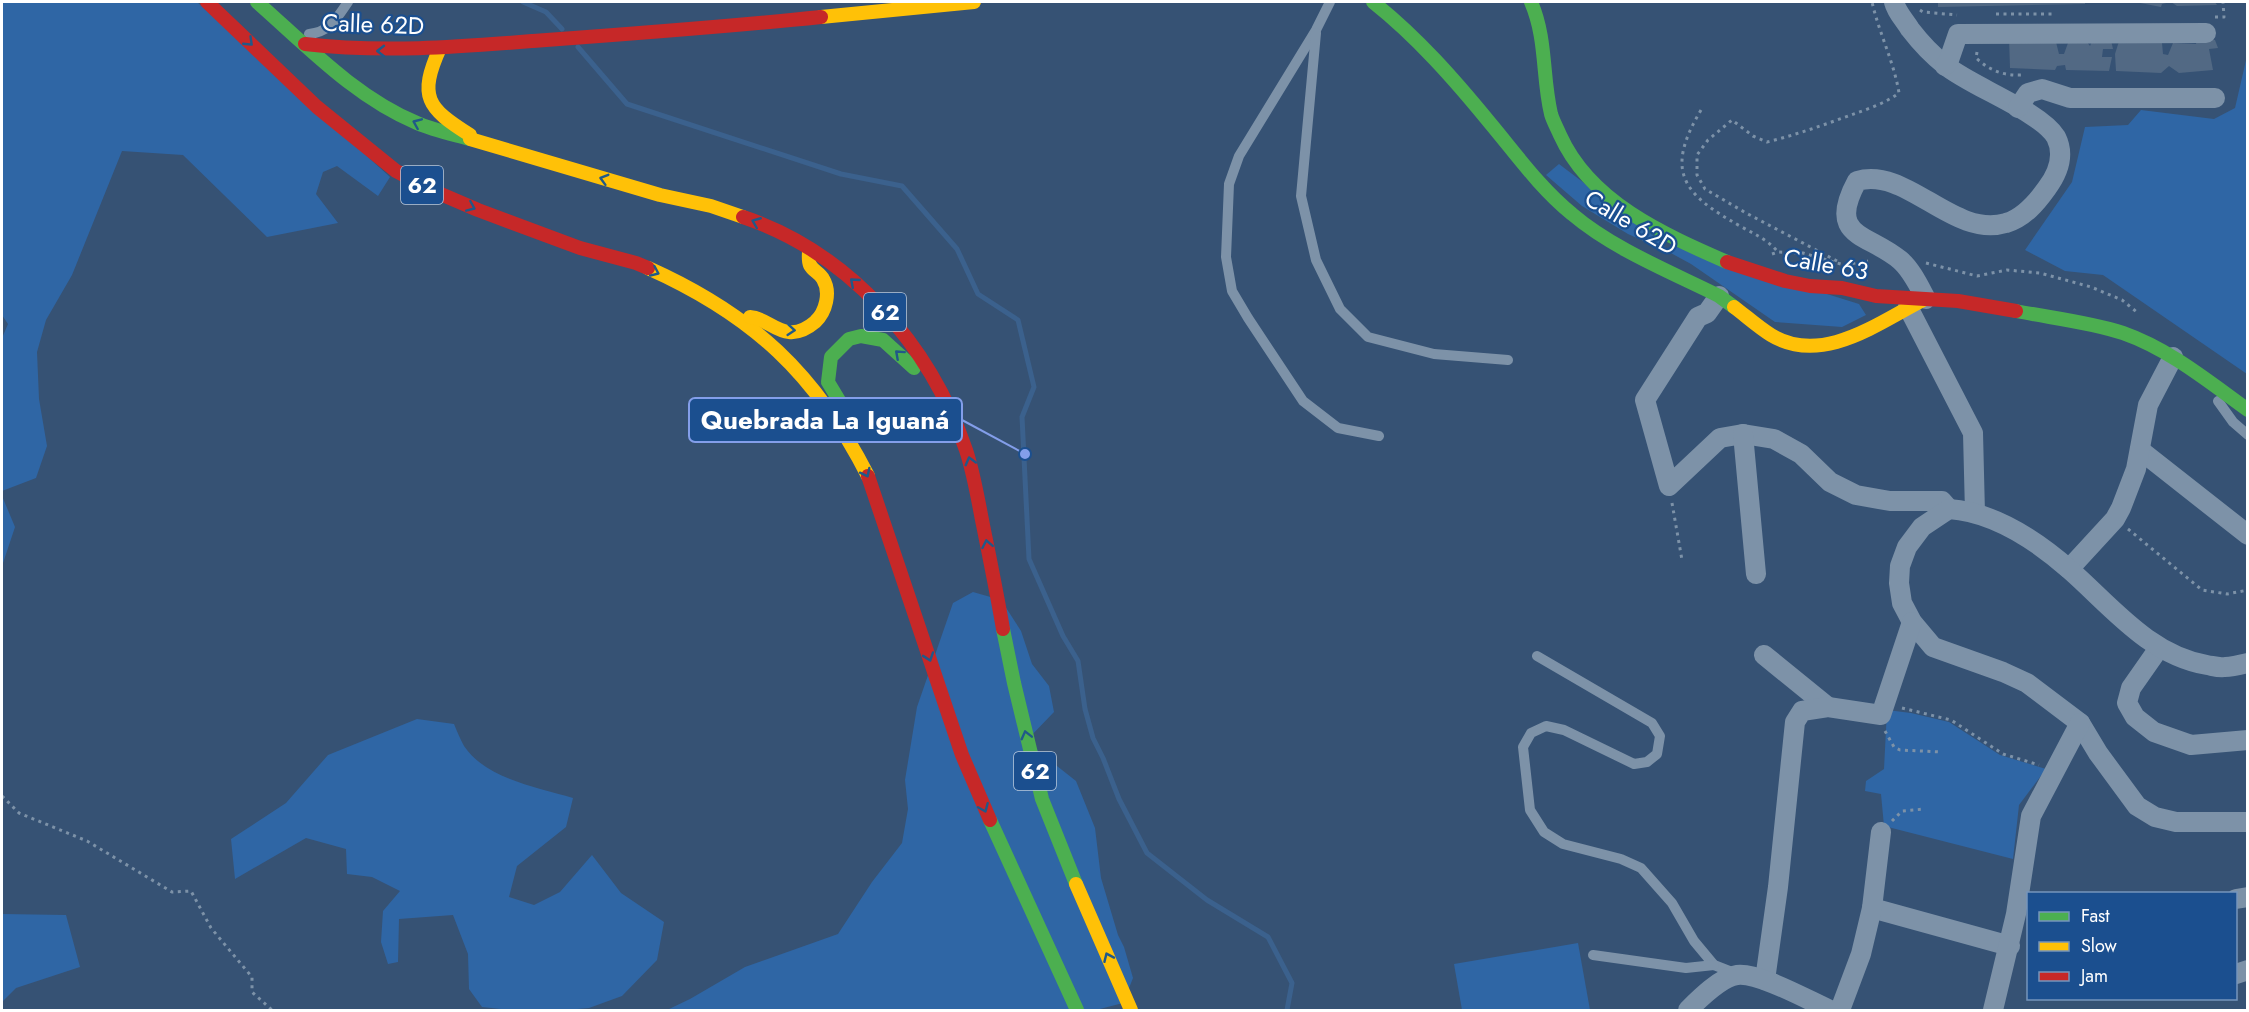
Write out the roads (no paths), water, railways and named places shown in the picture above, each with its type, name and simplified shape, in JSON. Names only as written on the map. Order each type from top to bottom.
[{"type":"main road","name":"62","points":[[207,2],[317,107],[396,171],[478,210],[580,248],[636,264],[686,285],[736,316],[774,347],[802,375],[838,422],[871,481],[962,755],[1007,861],[1077,1011]]},
{"type":"main road","name":"62","points":[[257,2],[353,86],[382,106],[418,124],[486,145],[660,195],[711,206],[761,223],[809,248],[842,272],[873,298],[900,327],[943,392],[966,450],[975,483],[1014,683],[1048,818],[1131,1011]]},
{"type":"main road","name":"Calle 62D","points":[[305,44],[363,51],[440,48],[682,32],[974,2]]},
{"type":"main road","name":"Calle 62D","points":[[1373,2],[1394,19],[1437,62],[1479,109],[1535,179],[1569,213],[1623,248],[1719,296],[1773,336],[1809,347],[1836,343],[1926,299]]},
{"type":"main road","name":"Calle 63","points":[[1530,2],[1539,21],[1547,96],[1554,126],[1572,159],[1600,191],[1648,224],[1711,256],[1785,281],[1810,286],[1842,288],[1876,296],[1958,301],[2099,326],[2126,334],[2173,357],[2247,410]]},
{"type":"main road","name":"Calle 62D","points":[[440,48],[428,71],[426,84],[432,104],[444,119],[486,145]]},
{"type":"main road","points":[[736,316],[762,317],[785,332],[802,330],[814,324],[823,313],[827,301],[827,290],[822,277],[810,265],[809,248]]},
{"type":"main road","points":[[838,422],[840,402],[828,382],[831,357],[849,339],[861,336],[883,340],[943,392]]},
{"type":"street","points":[[1894,2],[1897,11],[1917,39],[1945,66],[2018,108],[2049,130],[2056,138],[2061,154],[2059,169],[2039,199],[2010,222],[1996,226],[1968,222],[1914,193],[1869,178],[1857,182],[1851,193],[1847,217],[1849,227],[1859,236],[1901,260],[1926,299]]},
{"type":"street","points":[[1945,66],[1950,60],[1958,34],[2206,33]]},
{"type":"street","points":[[2018,108],[2028,93],[2042,89],[2070,98],[2215,98]]},
{"type":"street","points":[[1719,296],[1707,313],[1698,317],[1645,400],[1669,486],[1720,438],[1743,434],[1774,440],[1801,454],[1830,482],[1856,495],[1890,501],[1942,501],[1949,509],[1975,513],[2014,530],[2069,569],[2120,619],[2159,648],[2190,662],[2224,668],[2247,663]]},
{"type":"street","points":[[1908,307],[1972,433],[1975,513]]},
{"type":"street","points":[[2069,569],[2115,519],[2127,495],[2140,450],[2148,405],[2173,357]]},
{"type":"street","points":[[1743,434],[1756,574]]},
{"type":"street","points":[[2140,450],[2247,535]]},
{"type":"street","points":[[1949,509],[1922,527],[1907,547],[1900,566],[1899,583],[1902,603],[1911,622],[1933,647],[2027,683],[2080,723],[2098,753],[2136,806],[2155,817],[2176,822],[2247,822]]},
{"type":"street","points":[[1765,980],[1779,876],[1795,722],[1802,711],[1828,707],[1882,711],[1911,622]]},
{"type":"street","points":[[2159,648],[2131,688],[2127,703],[2135,717],[2154,732],[2191,745],[2247,740]]},
{"type":"street","points":[[1764,654],[1828,707]]},
{"type":"street","points":[[1993,1011],[2010,946],[2022,914],[2031,816],[2080,723]]},
{"type":"street","points":[[1840,1011],[1861,954],[1872,908],[1881,832]]},
{"type":"street","points":[[1872,908],[2010,946]]},
{"type":"street","points":[[1688,1011],[1714,986],[1737,975],[1765,980],[1830,1011]]},
{"type":"lane","points":[[294,35],[320,33],[330,28],[348,2]]},
{"type":"lane","points":[[1330,2],[1316,30],[1239,156],[1229,184],[1226,257],[1232,291],[1304,400],[1338,428],[1379,436]]},
{"type":"lane","points":[[1316,30],[1301,196],[1316,260],[1340,309],[1368,337],[1434,354],[1508,360]]},
{"type":"lane","points":[[2200,376],[2233,422],[2247,435]]},
{"type":"lane","points":[[1536,656],[1652,723],[1660,736],[1657,754],[1647,762],[1634,764],[1564,730],[1546,726],[1531,733],[1523,747],[1530,810],[1544,832],[1563,843],[1621,859],[1641,868],[1672,903],[1694,941],[1714,965],[1737,975]]},
{"type":"lane","points":[[1593,955],[1686,968],[1714,965]]},
{"type":"waterway","points":[[523,2],[546,12],[562,29]]},
{"type":"waterway","points":[[578,47],[627,104],[841,174],[902,186],[957,249],[978,294],[1018,320],[1034,387],[1022,417],[1029,559],[1063,636],[1078,661],[1085,709],[1093,738],[1119,799],[1147,853],[1207,900],[1268,937],[1292,983],[1287,1010]]},
{"type":"place","name":"Quebrada La Iguaná","points":[[1025,454]]}]
